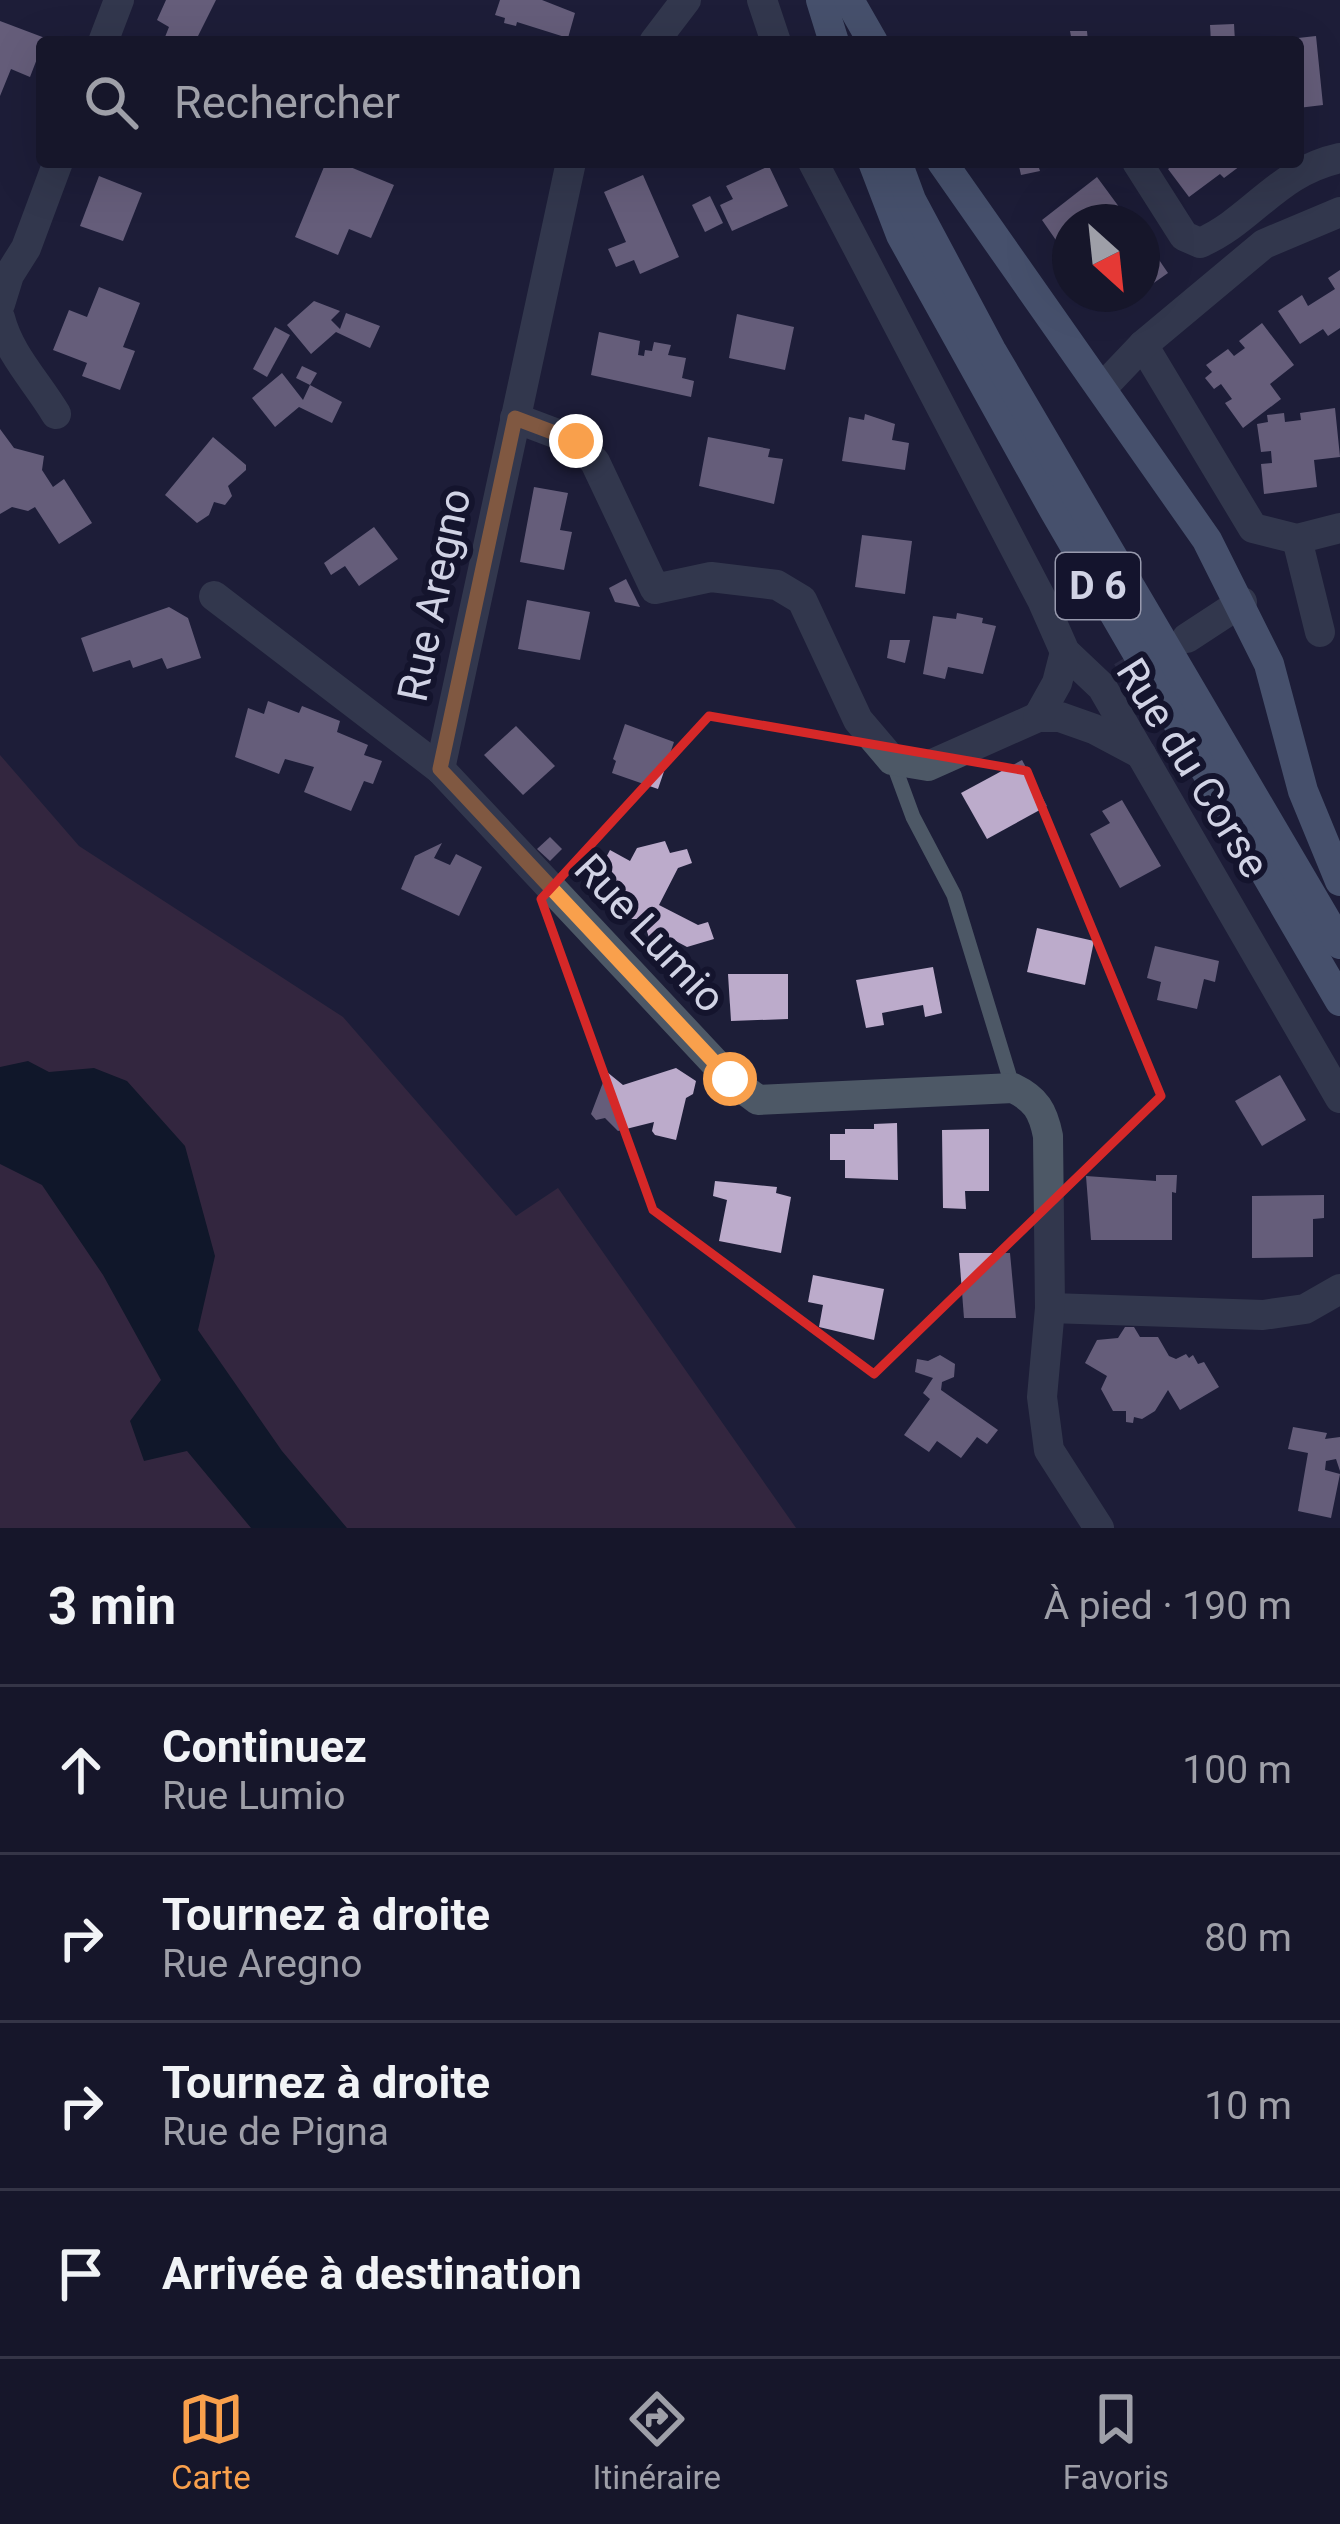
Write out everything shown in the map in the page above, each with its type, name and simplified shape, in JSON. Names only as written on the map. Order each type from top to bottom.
[{"type":"main road","points":[[821,0],[831,36]]},
{"type":"main road","points":[[849,0],[859,36]]},
{"type":"main road","points":[[849,0],[870,36]]},
{"type":"main road","name":"D 6","points":[[875,168],[901,235],[1054,510],[1340,1001]]},
{"type":"main road","name":"D 6","points":[[899,168],[911,200],[992,350],[1340,944]]},
{"type":"main road","points":[[947,168],[1207,540],[1242,602],[1270,664],[1304,791],[1340,881]]},
{"type":"street","points":[[105,36],[118,0]]},
{"type":"street","points":[[659,36],[686,0]]},
{"type":"street","points":[[762,0],[774,36]]},
{"type":"street","points":[[1141,168],[1184,236],[1200,243],[1299,172],[1340,158]]},
{"type":"street","points":[[0,304],[56,168]]},
{"type":"street","name":"Rue Aregno","points":[[214,596],[440,769],[571,168]]},
{"type":"street","name":"Rue du Corse","points":[[816,168],[1065,652],[1112,682],[1143,755],[1340,1098]]},
{"type":"street","points":[[1102,387],[1143,345],[1264,244],[1340,212]]},
{"type":"street","points":[[0,318],[6,344],[56,414]]},
{"type":"street","points":[[1143,345],[1252,529],[1297,538],[1340,528]]},
{"type":"street","points":[[515,418],[576,441],[596,461],[655,590],[711,577],[777,585],[802,600],[858,721],[892,760],[928,766],[1038,717],[1060,717],[1094,729],[1143,755]]},
{"type":"street","points":[[1297,538],[1320,632]]},
{"type":"street","points":[[1187,638],[1242,602]]},
{"type":"street","points":[[1038,717],[1057,682],[1065,652]]},
{"type":"street","name":"Rue Lumio","points":[[440,769],[730,1079],[758,1100],[1012,1088]]},
{"type":"street","points":[[1012,1088],[1027,1094],[1042,1110],[1048,1136],[1049,1308],[1042,1397],[1048,1450],[1100,1528]]},
{"type":"street","points":[[1049,1308],[1263,1315],[1305,1309],[1340,1289]]},
{"type":"lane","points":[[892,760],[913,817],[954,896],[1012,1088]]},
{"type":"highlighted area","points":[[709,716],[1027,771],[1161,1096],[874,1374],[653,1210],[541,899]]},
{"type":"shaded area","points":[[0,755],[79,846],[343,1017],[516,1216],[558,1188],[796,1528],[0,1528]]},
{"type":"shaded area","points":[[28,1061],[49,1072],[94,1068],[127,1081],[185,1146],[215,1256],[198,1330],[282,1451],[347,1528],[251,1528],[187,1451],[144,1461],[130,1421],[161,1380],[103,1275],[42,1185],[0,1164],[0,1067]]},
{"type":"building","points":[[166,0],[216,0],[198,36],[165,36],[169,27],[157,20]]},
{"type":"building","points":[[500,0],[542,0],[575,13],[569,36],[504,23],[505,18],[495,15]]},
{"type":"building","points":[[0,21],[40,36],[36,36],[36,61],[30,77],[11,69],[0,96]]},
{"type":"building","points":[[1234,24],[1235,36],[1211,36],[1210,25]]},
{"type":"building","points":[[1316,36],[1323,105],[1304,107],[1304,37]]},
{"type":"building","points":[[324,168],[353,168],[394,185],[371,238],[349,229],[338,255],[295,237]]},
{"type":"building","points":[[770,168],[788,206],[732,231],[720,205],[733,199],[726,186]]},
{"type":"building","points":[[1019,168],[1040,171],[1021,175]]},
{"type":"building","points":[[1237,168],[1224,178],[1220,174],[1189,197],[1168,169]]},
{"type":"building","points":[[643,175],[679,257],[640,274],[634,260],[616,267],[608,249],[626,242],[604,192]]},
{"type":"building","points":[[99,176],[142,193],[123,241],[80,226]]},
{"type":"building","points":[[1097,177],[1117,204],[1062,204]]},
{"type":"building","points":[[710,196],[723,223],[705,232],[692,205]]},
{"type":"building","points":[[1052,212],[1052,234],[1042,220]]},
{"type":"building","points":[[1340,270],[1340,328],[1328,336],[1323,329],[1300,344],[1278,311],[1302,295],[1308,306],[1335,289],[1328,278]]},
{"type":"building","points":[[99,287],[140,303],[123,347],[135,351],[120,390],[82,376],[87,363],[53,350],[69,310],[87,317]]},
{"type":"building","points":[[314,301],[340,311],[331,320],[340,329],[346,313],[380,326],[370,348],[336,332],[311,354],[287,325]]},
{"type":"building","points":[[737,314],[794,327],[785,370],[729,358]]},
{"type":"building","points":[[1262,323],[1294,365],[1270,384],[1281,399],[1243,428],[1225,403],[1232,399],[1221,384],[1214,389],[1205,378],[1212,372],[1206,365],[1228,349],[1234,356],[1245,348],[1239,341]]},
{"type":"building","points":[[275,327],[290,335],[267,377],[253,369]]},
{"type":"building","points":[[599,332],[640,341],[638,355],[652,351],[654,342],[671,345],[668,355],[686,358],[682,378],[694,381],[691,397],[591,375]]},
{"type":"building","points":[[302,366],[317,373],[310,385],[296,378]]},
{"type":"building","points":[[282,373],[303,400],[310,385],[342,402],[332,423],[299,407],[275,427],[252,398]]},
{"type":"building","points":[[1335,408],[1340,457],[1314,460],[1317,487],[1264,494],[1261,464],[1272,463],[1271,451],[1261,452],[1257,424],[1268,422],[1267,415],[1284,413],[1285,422],[1301,420],[1300,413]]},
{"type":"building","points":[[865,414],[895,424],[892,440],[909,443],[905,470],[842,461],[849,417],[864,420]]},
{"type":"building","points":[[0,429],[14,448],[44,456],[42,470],[53,487],[64,479],[92,523],[59,544],[35,507],[28,511],[12,507],[0,514]]},
{"type":"building","points":[[213,437],[246,470],[228,486],[232,496],[225,505],[214,502],[209,515],[197,523],[165,495]]},
{"type":"building","points":[[708,437],[770,449],[768,457],[783,459],[774,504],[699,486]]},
{"type":"building","points":[[534,487],[568,493],[560,530],[572,532],[564,570],[520,562]]},
{"type":"building","points":[[374,527],[398,559],[359,586],[345,566],[331,575],[324,563]]},
{"type":"building","points":[[862,535],[912,541],[905,594],[855,587]]},
{"type":"building","points":[[626,579],[640,607],[615,602],[609,588]]},
{"type":"building","points":[[527,600],[590,612],[580,660],[518,649]]},
{"type":"building","points":[[169,607],[188,618],[201,658],[167,669],[162,658],[133,668],[130,660],[93,672],[81,638]]},
{"type":"building","points":[[957,613],[996,626],[983,674],[948,667],[945,679],[923,674],[933,616],[956,619]]},
{"type":"building","points":[[890,640],[910,640],[905,663],[887,658]]},
{"type":"building","points":[[268,701],[299,713],[302,706],[340,721],[337,732],[368,745],[364,755],[382,761],[373,784],[364,781],[351,811],[304,792],[314,767],[285,759],[279,774],[235,757],[248,708],[264,714]]},
{"type":"building","points":[[625,724],[674,742],[658,789],[612,773]]},
{"type":"building","points":[[516,726],[555,766],[523,795],[484,755]]},
{"type":"building","points":[[1022,760],[1047,806],[987,839],[961,793]]},
{"type":"building","points":[[1122,800],[1161,866],[1120,888],[1090,834],[1110,823],[1102,811]]},
{"type":"building","points":[[550,837],[562,849],[550,861],[537,849]]},
{"type":"building","points":[[665,841],[670,853],[687,849],[692,863],[678,868],[659,905],[698,925],[708,922],[714,939],[687,947],[672,939],[651,944],[643,919],[628,919],[628,907],[617,909],[610,892],[593,882],[610,850],[630,861],[637,848]]},
{"type":"building","points":[[442,843],[434,858],[450,865],[456,854],[482,867],[459,916],[401,889],[415,856]]},
{"type":"building","points":[[1037,928],[1094,941],[1085,985],[1027,972]]},
{"type":"building","points":[[1155,946],[1219,961],[1215,982],[1204,979],[1197,1009],[1157,1000],[1161,982],[1147,978]]},
{"type":"building","points":[[933,967],[942,1013],[925,1017],[923,1005],[882,1013],[884,1025],[866,1028],[856,980]]},
{"type":"building","points":[[728,974],[788,974],[788,1019],[731,1021]]},
{"type":"building","points":[[676,1068],[696,1081],[693,1094],[686,1098],[676,1140],[655,1135],[654,1122],[618,1131],[605,1118],[596,1120],[591,1114],[607,1072],[623,1085]]},
{"type":"building","points":[[1280,1075],[1306,1120],[1262,1146],[1235,1101]]},
{"type":"building","points":[[897,1123],[898,1180],[845,1178],[845,1160],[830,1160],[830,1134]]},
{"type":"building","points":[[989,1129],[989,1191],[965,1191],[966,1209],[943,1208],[942,1130]]},
{"type":"building","points":[[1156,1175],[1177,1175],[1176,1193],[1172,1192],[1172,1240],[1091,1240],[1086,1176],[1156,1181]]},
{"type":"building","points":[[715,1181],[777,1187],[776,1193],[791,1197],[781,1253],[719,1241],[727,1200],[713,1196]]},
{"type":"building","points":[[1324,1195],[1324,1218],[1313,1219],[1313,1257],[1252,1258],[1252,1196]]},
{"type":"building","points":[[959,1253],[1010,1253],[1016,1318],[964,1318]]},
{"type":"building","points":[[813,1275],[884,1289],[874,1340],[819,1327],[823,1305],[808,1302]]},
{"type":"building","points":[[1125,1327],[1134,1327],[1140,1337],[1158,1337],[1169,1356],[1193,1355],[1198,1364],[1204,1362],[1219,1387],[1180,1410],[1168,1390],[1155,1411],[1126,1422],[1126,1411],[1113,1411],[1101,1389],[1107,1376],[1085,1363],[1097,1340],[1118,1338]]},
{"type":"building","points":[[940,1355],[955,1364],[954,1377],[942,1382],[941,1390],[998,1430],[987,1444],[977,1437],[961,1458],[937,1441],[929,1452],[904,1435],[930,1399],[923,1393],[933,1378],[915,1372],[917,1359],[928,1361]]},
{"type":"building","points":[[1293,1427],[1327,1433],[1325,1439],[1340,1437],[1340,1471],[1336,1459],[1326,1461],[1325,1470],[1340,1474],[1331,1518],[1298,1511],[1308,1453],[1288,1449]]},
{"type":"tunnel","points":[[1122,677],[1166,650]]},
{"type":"route","points":[[576,441],[515,418],[440,769],[730,1079]]}]
